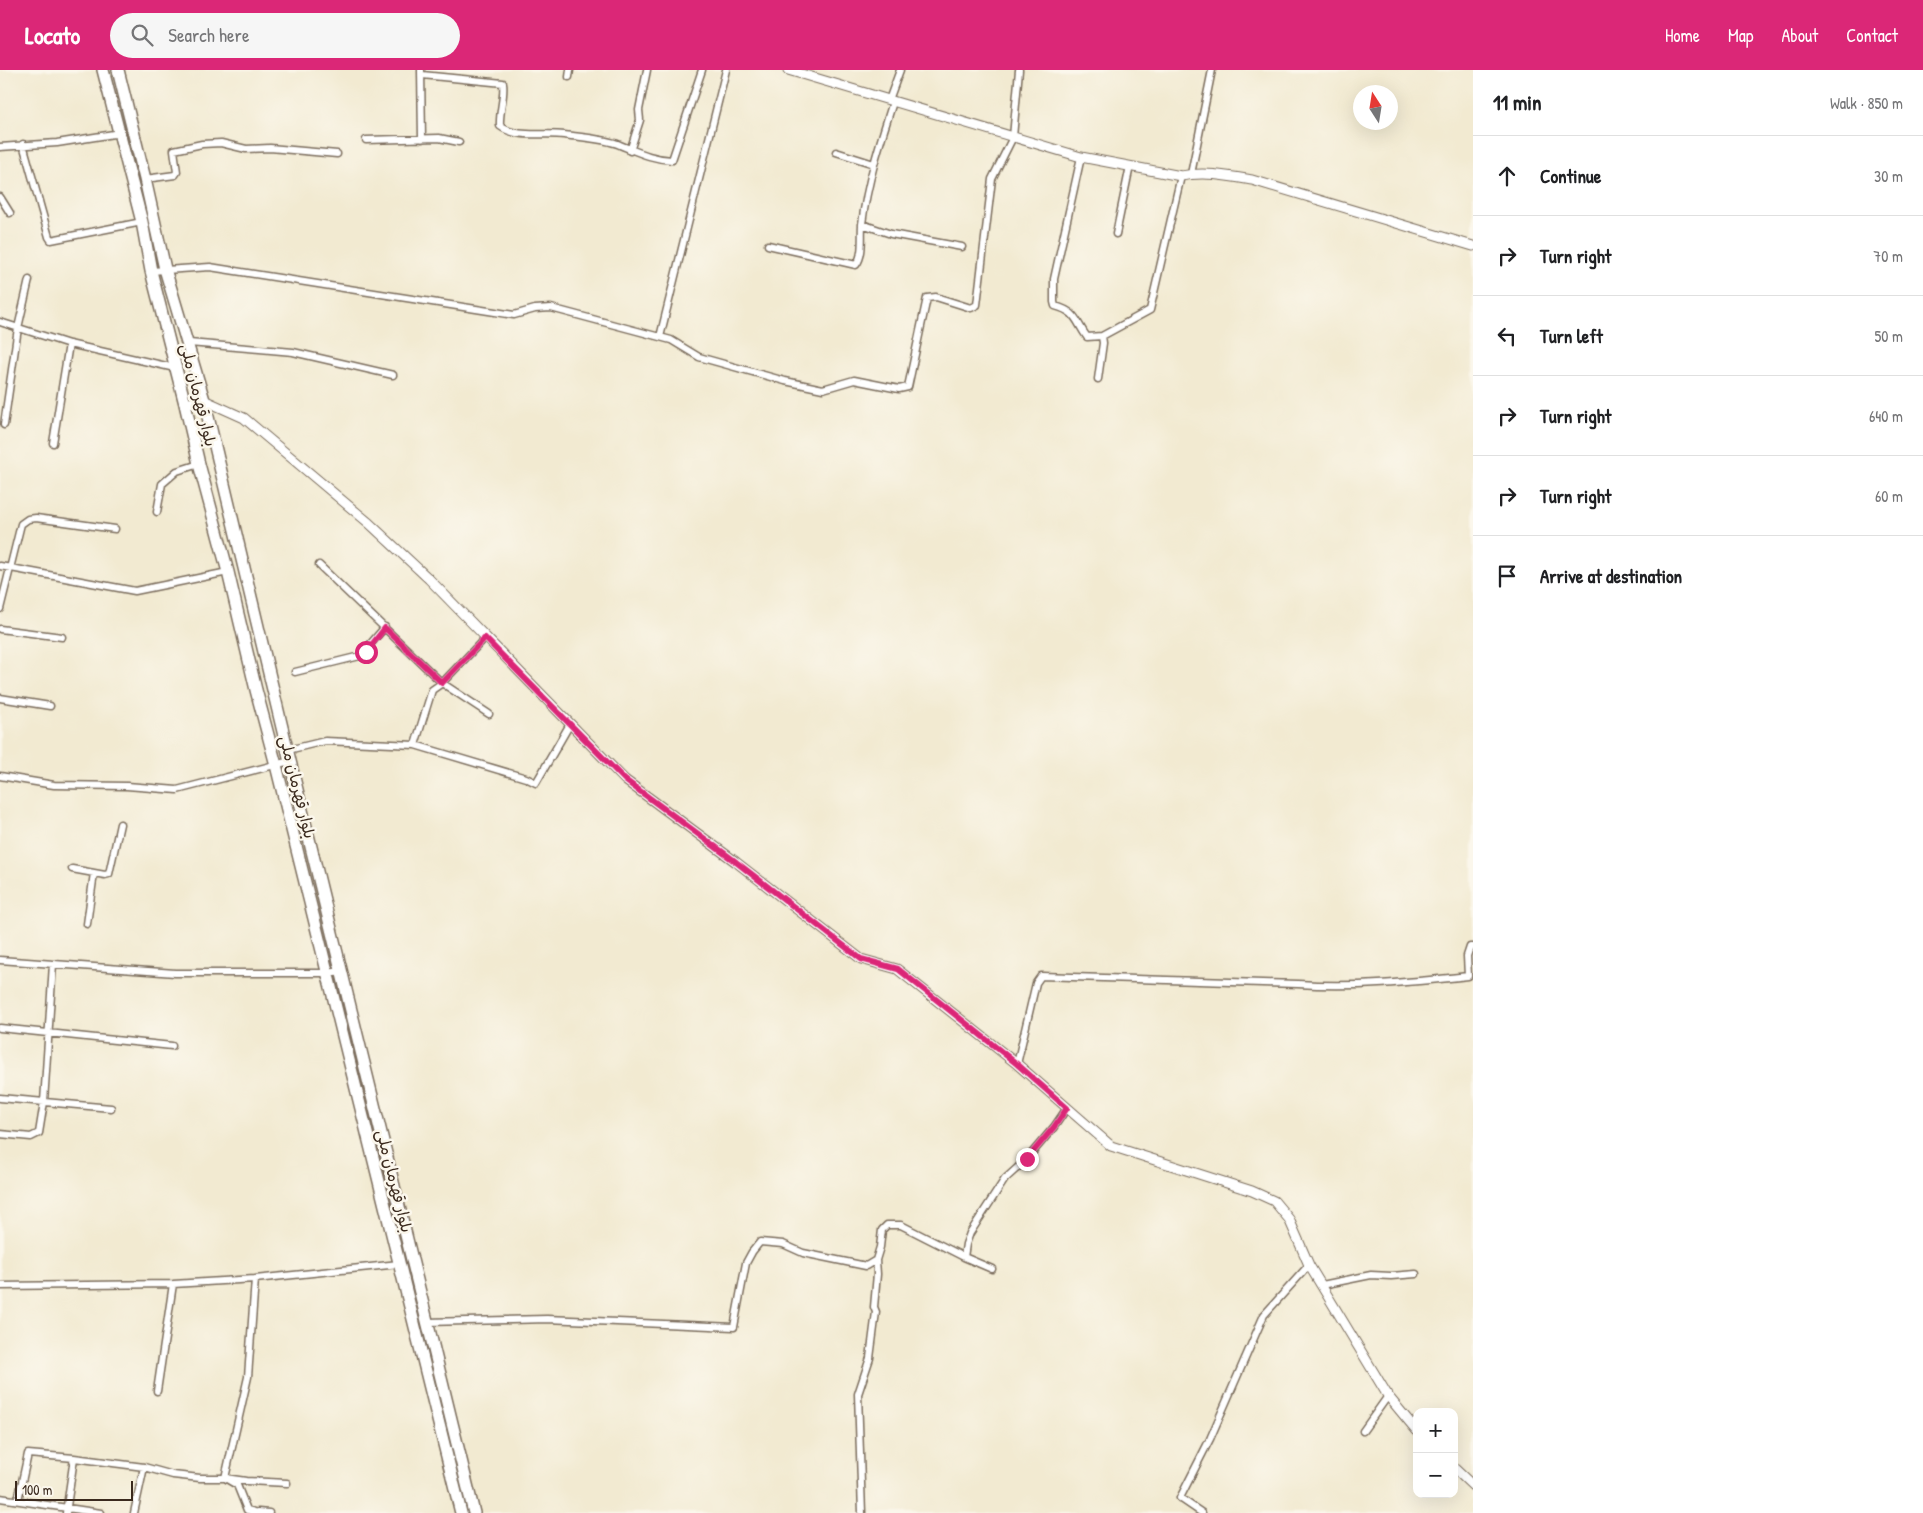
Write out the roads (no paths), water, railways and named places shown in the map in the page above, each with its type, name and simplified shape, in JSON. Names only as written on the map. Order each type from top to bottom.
[{"type":"highway","name":"بلوار قهرمان ملی","points":[[103,70],[142,222],[151,271],[175,368],[228,572],[461,1513]]},
{"type":"highway","name":"بلوار قهرمان ملی","points":[[118,70],[165,269],[189,343],[204,400],[474,1513]]},
{"type":"street","points":[[630,150],[640,120],[639,110],[648,70]]},
{"type":"street","points":[[422,138],[421,72],[503,83],[500,126],[506,131],[518,134],[570,136],[614,143],[662,160],[672,160],[702,70]]},
{"type":"street","points":[[660,337],[726,70]]},
{"type":"street","points":[[788,70],[819,74],[891,101],[1081,157],[1181,176],[1191,174],[1252,180],[1473,246]]},
{"type":"street","points":[[768,245],[856,266],[860,260],[862,224],[874,164],[900,70]]},
{"type":"street","points":[[151,271],[210,267],[514,315],[535,309],[552,308],[671,340],[699,357],[785,381],[823,389],[854,380],[899,389],[908,386],[927,298],[936,297],[971,308],[977,305],[992,179],[1013,137],[1019,70]]},
{"type":"street","points":[[1191,174],[1212,70]]},
{"type":"street","points":[[0,147],[57,143],[120,133]]},
{"type":"street","points":[[366,140],[439,138],[459,142]]},
{"type":"street","points":[[145,179],[175,175],[177,172],[174,150],[202,144],[221,143],[246,149],[270,148],[337,154]]},
{"type":"street","points":[[23,144],[51,240],[142,222]]},
{"type":"street","points":[[836,152],[874,164]]},
{"type":"street","points":[[1081,157],[1054,279],[1054,302],[1055,306],[1068,310],[1073,314],[1087,337],[1102,336],[1150,310],[1181,176]]},
{"type":"street","points":[[1116,234],[1130,166]]},
{"type":"street","points":[[0,197],[10,214]]},
{"type":"street","points":[[862,224],[891,234],[962,247]]},
{"type":"street","points":[[4,425],[18,328],[29,280]]},
{"type":"street","points":[[0,322],[70,344],[175,368]]},
{"type":"street","points":[[1098,379],[1103,343],[1102,336]]},
{"type":"street","points":[[189,343],[293,352],[393,375]]},
{"type":"street","points":[[53,443],[70,344]]},
{"type":"street","points":[[185,404],[204,400],[244,418],[369,523],[429,579],[625,780],[736,862],[861,959],[898,969],[1017,1064],[1111,1146],[1252,1191],[1274,1201],[1289,1219],[1309,1265],[1388,1396],[1413,1426]]},
{"type":"street","points":[[157,512],[162,484],[177,471],[199,464]]},
{"type":"street","points":[[0,609],[20,524],[28,519],[36,518],[114,529]]},
{"type":"street","points":[[319,565],[442,683],[489,714]]},
{"type":"street","points":[[0,566],[135,591],[228,572]]},
{"type":"street","points":[[295,672],[360,656],[385,628]]},
{"type":"street","points":[[0,629],[62,637]]},
{"type":"street","points":[[415,745],[432,690],[442,683],[485,638]]},
{"type":"street","points":[[0,698],[50,706]]},
{"type":"street","points":[[0,776],[54,785],[127,786],[177,790],[276,765],[289,756],[325,741],[415,745],[526,778],[536,783],[570,724]]},
{"type":"street","points":[[72,869],[105,875],[109,874],[120,824]]},
{"type":"street","points":[[87,924],[94,873]]},
{"type":"street","points":[[1017,1064],[1036,983],[1041,976],[1333,986],[1422,981],[1468,976],[1467,956],[1470,947],[1473,947]]},
{"type":"street","points":[[0,960],[174,973],[342,972]]},
{"type":"street","points":[[0,1134],[31,1137],[39,1134],[44,1102],[53,964]]},
{"type":"street","points":[[0,1028],[172,1046]]},
{"type":"street","points":[[0,1098],[111,1108]]},
{"type":"street","points":[[964,1257],[970,1233],[1005,1179],[1027,1159],[1067,1108]]},
{"type":"street","points":[[862,1513],[858,1394],[870,1358],[876,1312],[874,1307],[877,1274],[876,1260],[882,1230],[887,1225],[901,1225],[992,1269]]},
{"type":"street","points":[[427,1322],[547,1319],[734,1326],[746,1264],[760,1242],[783,1244],[803,1253],[866,1266],[876,1260]]},
{"type":"street","points":[[0,1286],[173,1284],[255,1279],[399,1264]]},
{"type":"street","points":[[1202,1513],[1180,1498],[1210,1439],[1264,1315],[1309,1265]]},
{"type":"street","points":[[1322,1285],[1371,1275],[1416,1274]]},
{"type":"street","points":[[225,1478],[248,1377],[255,1279]]},
{"type":"street","points":[[157,1391],[173,1284]]},
{"type":"street","points":[[1363,1432],[1388,1396]]},
{"type":"street","points":[[18,1500],[28,1454],[144,1466],[173,1475],[287,1483]]},
{"type":"street","points":[[67,1510],[74,1458]]},
{"type":"street","points":[[134,1513],[144,1466]]},
{"type":"street","points":[[1458,1472],[1473,1486]]},
{"type":"street","points":[[225,1478],[237,1485],[247,1510],[269,1513]]},
{"type":"street","points":[[0,1498],[67,1510],[101,1513]]}]
